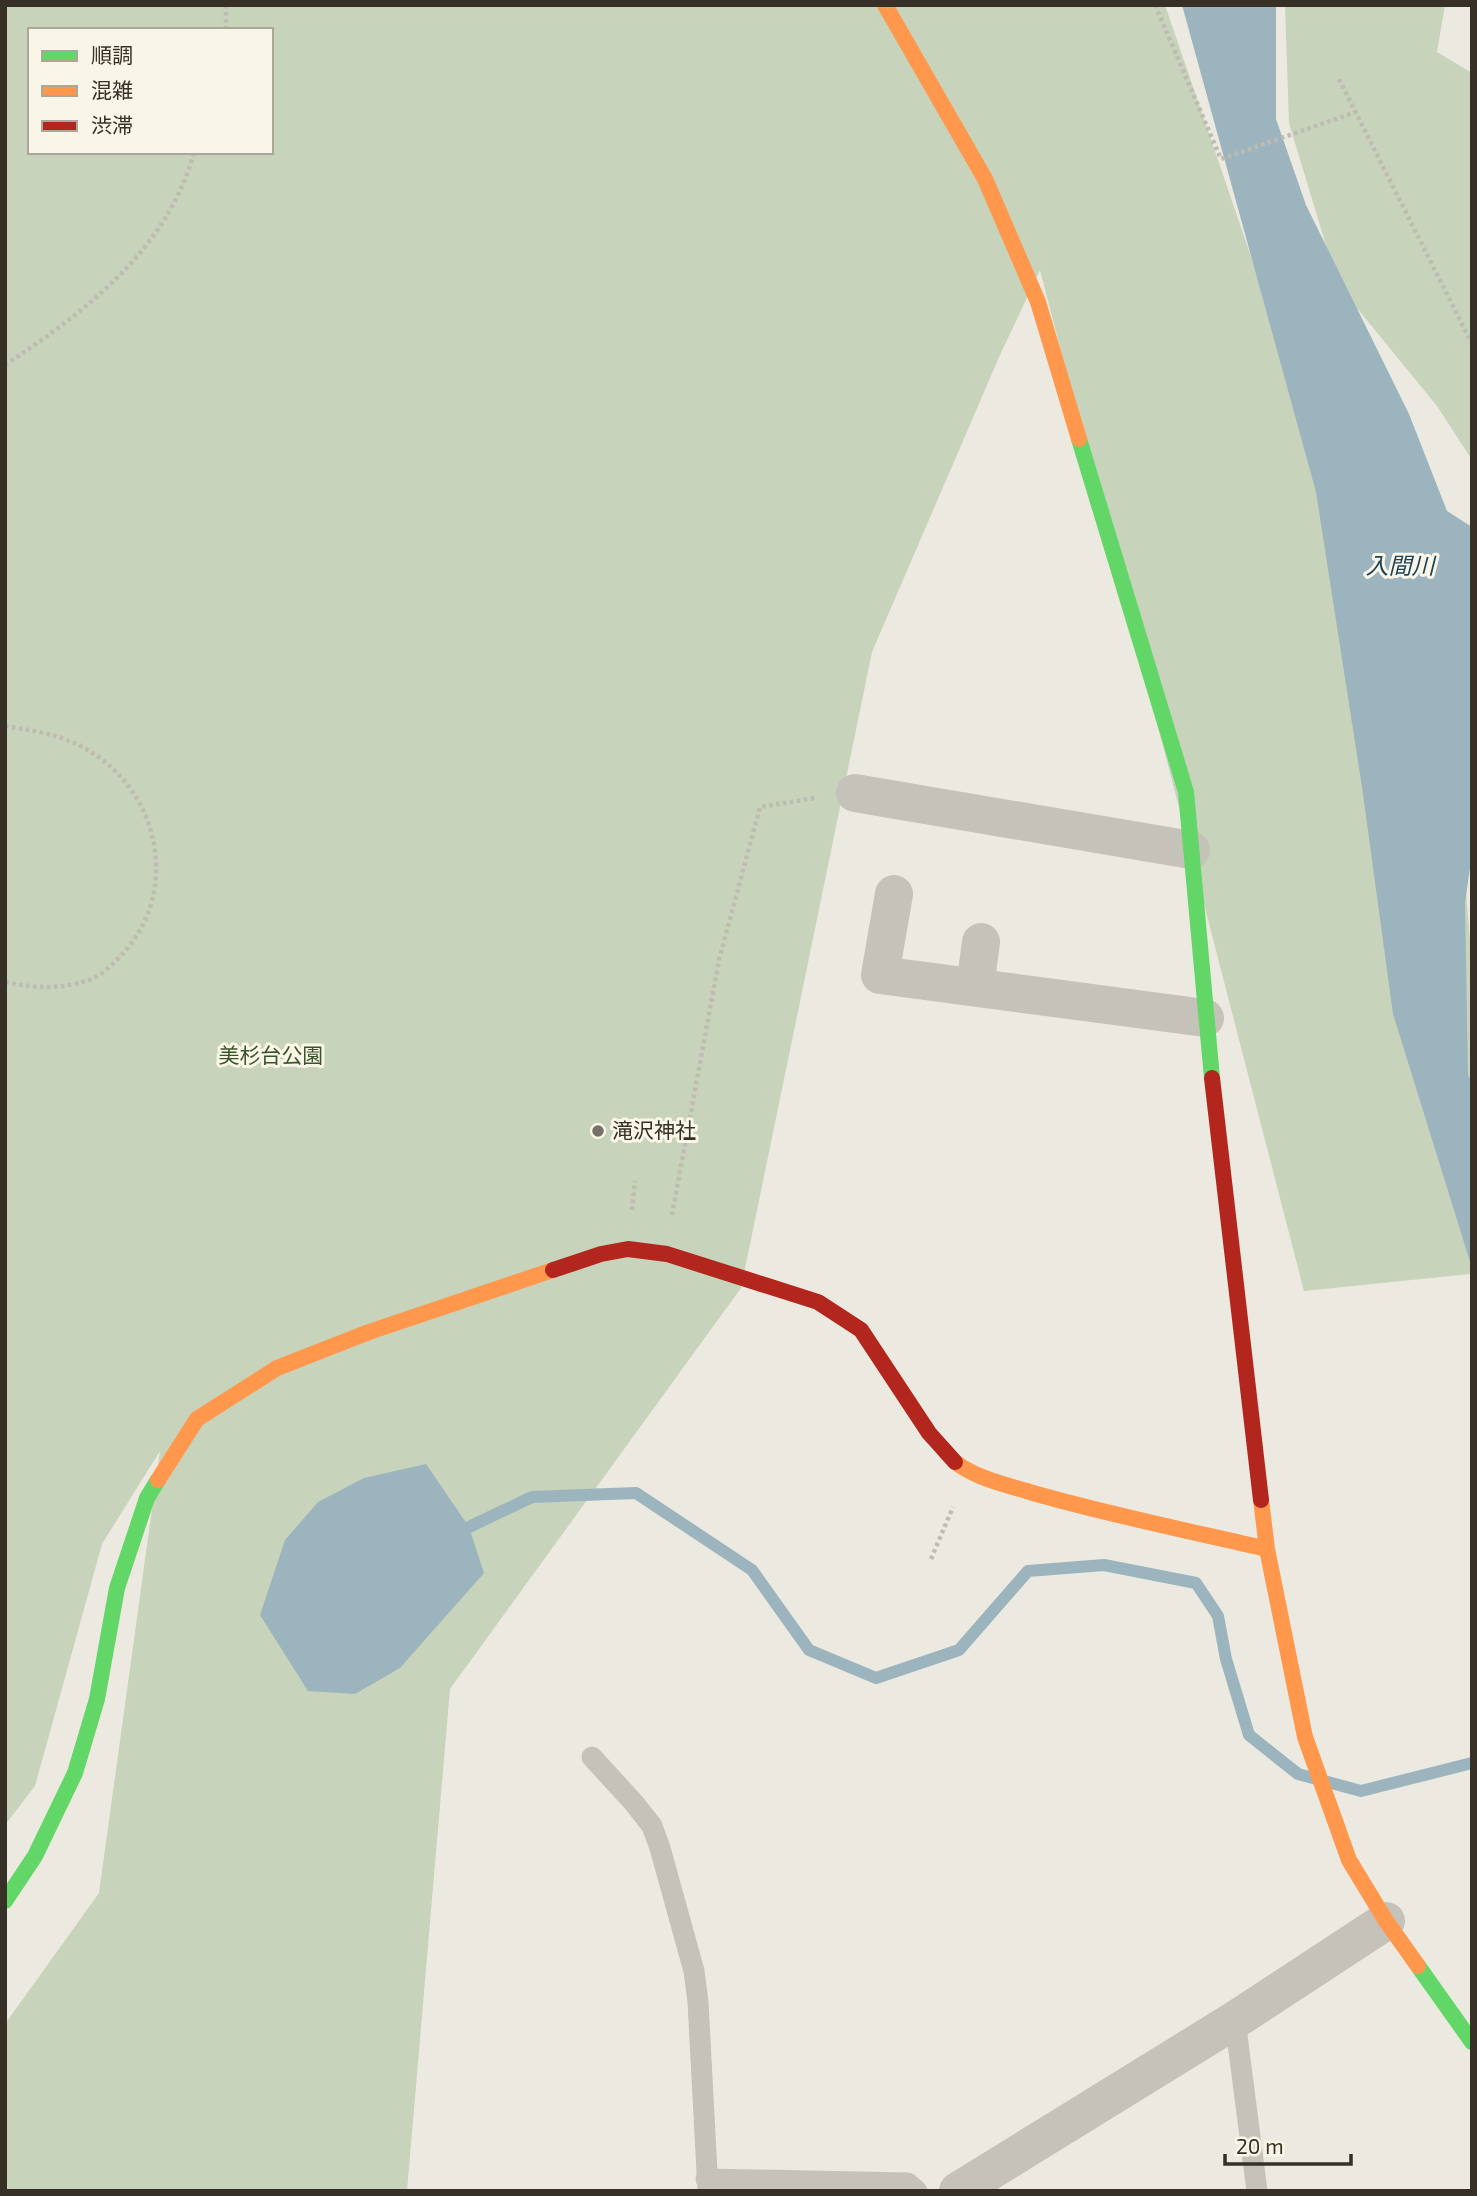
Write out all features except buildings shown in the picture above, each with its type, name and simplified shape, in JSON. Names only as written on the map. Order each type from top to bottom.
[{"type":"street","points":[[885,5],[985,179],[1038,302],[1186,792],[1205,1018],[1267,1549],[1305,1737],[1349,1860],[1386,1921],[1471,2038]]},
{"type":"street","points":[[855,793],[1191,850]]},
{"type":"street","points":[[894,894],[880,975],[1205,1018]]},
{"type":"street","points":[[975,987],[981,942]]},
{"type":"street","points":[[5,1901],[35,1856],[75,1773],[97,1699],[117,1588],[147,1498],[197,1419],[277,1368],[369,1332],[601,1254],[628,1249],[667,1254],[818,1302],[861,1330],[929,1433],[956,1462],[969,1471],[999,1483],[1064,1502],[1267,1549]]},
{"type":"street","points":[[958,2191],[1235,2020],[1386,1921]]},
{"type":"lane","points":[[592,1758],[652,1826],[694,1971],[698,2002],[707,2185],[908,2183],[917,2191]]},
{"type":"lane","points":[[1235,2020],[1257,2191]]},
{"type":"path","points":[[226,5],[226,28]]},
{"type":"path","points":[[1155,5],[1221,159],[1356,112]]},
{"type":"path","points":[[1339,79],[1472,344]]},
{"type":"path","points":[[5,365],[56,331],[132,264],[160,229],[187,179],[193,154]]},
{"type":"path","points":[[5,726],[59,736],[92,752],[114,770],[132,789],[144,810],[152,828],[158,858],[148,912],[134,940],[116,961],[91,979],[61,987],[30,987],[5,982]]},
{"type":"path","points":[[674,1201],[719,960],[760,807],[855,793]]},
{"type":"path","points":[[931,1559],[969,1471]]},
{"type":"green space","name":"美杉台公園","points":[[5,5],[1165,5],[1326,476],[1459,806],[1472,964],[1470,1274],[1304,1291],[1040,270],[1000,355],[872,652],[741,1288],[450,1689],[407,2191],[5,2191],[5,2024],[99,1893],[160,1451],[102,1544],[35,1786],[5,1825]]},
{"type":"green space","points":[[1285,5],[1445,5],[1437,52],[1472,73],[1472,460],[1437,406],[1338,285],[1289,123]]},
{"type":"water","name":"入間川","points":[[1182,5],[1276,5],[1276,119],[1306,205],[1409,414],[1447,511],[1472,527],[1472,854],[1465,903],[1468,1075],[1472,1083],[1472,1268],[1393,1014],[1362,787],[1316,492]]},
{"type":"water","points":[[426,1464],[469,1527],[484,1573],[400,1668],[355,1694],[308,1691],[260,1615],[285,1540],[318,1502],[364,1478]]},
{"type":"waterway","points":[[469,1527],[532,1497],[636,1493],[752,1570],[809,1650],[876,1678],[959,1650],[1028,1571],[1104,1565],[1196,1583],[1218,1616],[1226,1659],[1249,1735],[1298,1774],[1361,1791],[1472,1763]]},
{"type":"traffic: fast","points":[[1079,439],[1186,792],[1212,1078]]},
{"type":"traffic: fast","points":[[5,1901],[35,1856],[75,1773],[97,1699],[117,1588],[147,1498],[158,1480]]},
{"type":"traffic: fast","points":[[1418,1966],[1472,2042]]},
{"type":"traffic: slow","points":[[885,5],[985,179],[1038,302],[1079,439]]},
{"type":"traffic: slow","points":[[158,1480],[197,1419],[277,1368],[369,1332],[553,1270]]},
{"type":"traffic: slow","points":[[955,1462],[982,1477],[1033,1493],[1120,1516],[1267,1549]]},
{"type":"traffic: slow","points":[[1261,1500],[1267,1549],[1305,1737],[1349,1860],[1386,1921],[1418,1966]]},
{"type":"traffic: jam","points":[[1212,1078],[1261,1500]]},
{"type":"traffic: jam","points":[[553,1270],[601,1254],[628,1249],[667,1254],[818,1302],[861,1330],[929,1433],[955,1462]]},
{"type":"place","name":"滝沢神社","points":[[598,1131]]}]
